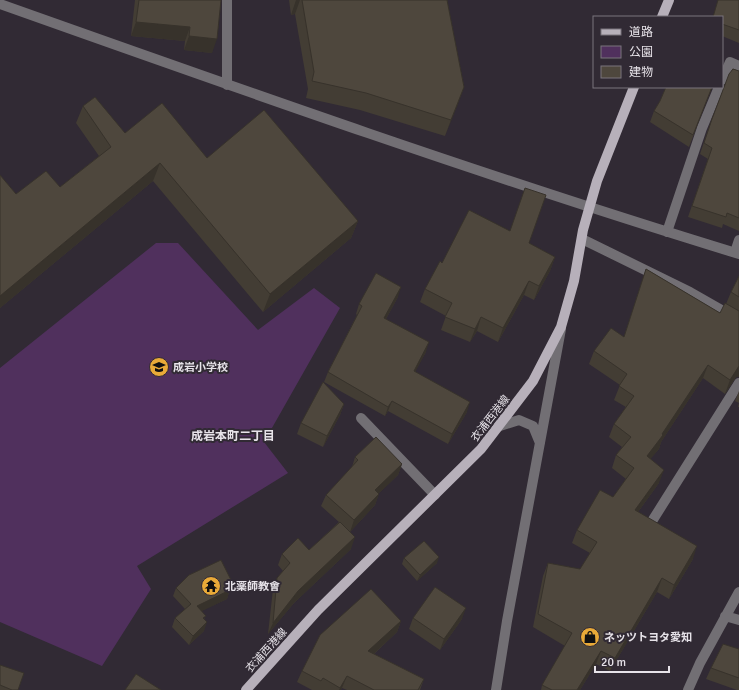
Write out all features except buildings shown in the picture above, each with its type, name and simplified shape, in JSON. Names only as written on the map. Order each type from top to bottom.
[{"type":"main road","points":[[662,16],[669,0]]},
{"type":"main road","name":"衣浦西港線","points":[[246,690],[318,610],[481,449],[533,381],[562,328],[597,181],[634,88]]},
{"type":"street","points":[[227,0],[227,85]]},
{"type":"street","points":[[0,4],[227,85],[590,208],[737,253],[739,240]]},
{"type":"street","points":[[723,78],[730,62],[739,66]]},
{"type":"street","points":[[667,232],[702,128],[719,88]]},
{"type":"street","points":[[582,239],[690,292],[739,320]]},
{"type":"street","points":[[496,690],[507,621],[562,328]]},
{"type":"street","points":[[649,526],[739,383]]},
{"type":"street","points":[[361,418],[435,495]]},
{"type":"street","points":[[500,426],[519,420],[533,426],[540,444]]},
{"type":"street","points":[[688,690],[700,663],[739,592]]},
{"type":"street","points":[[725,616],[739,620]]},
{"type":"green space","points":[[156,243],[178,243],[258,330],[314,288],[340,308],[264,442],[288,473],[137,566],[151,589],[102,666],[0,622],[0,368]]},
{"type":"place","name":"成岩小学校","points":[[159,367]]},
{"type":"place","name":"北薬師教會","points":[[211,586]]},
{"type":"place","name":"ネッツトヨタ愛知","points":[[590,637]]},
{"type":"district","name":"成岩本町二丁目","points":[[233,436]]}]
